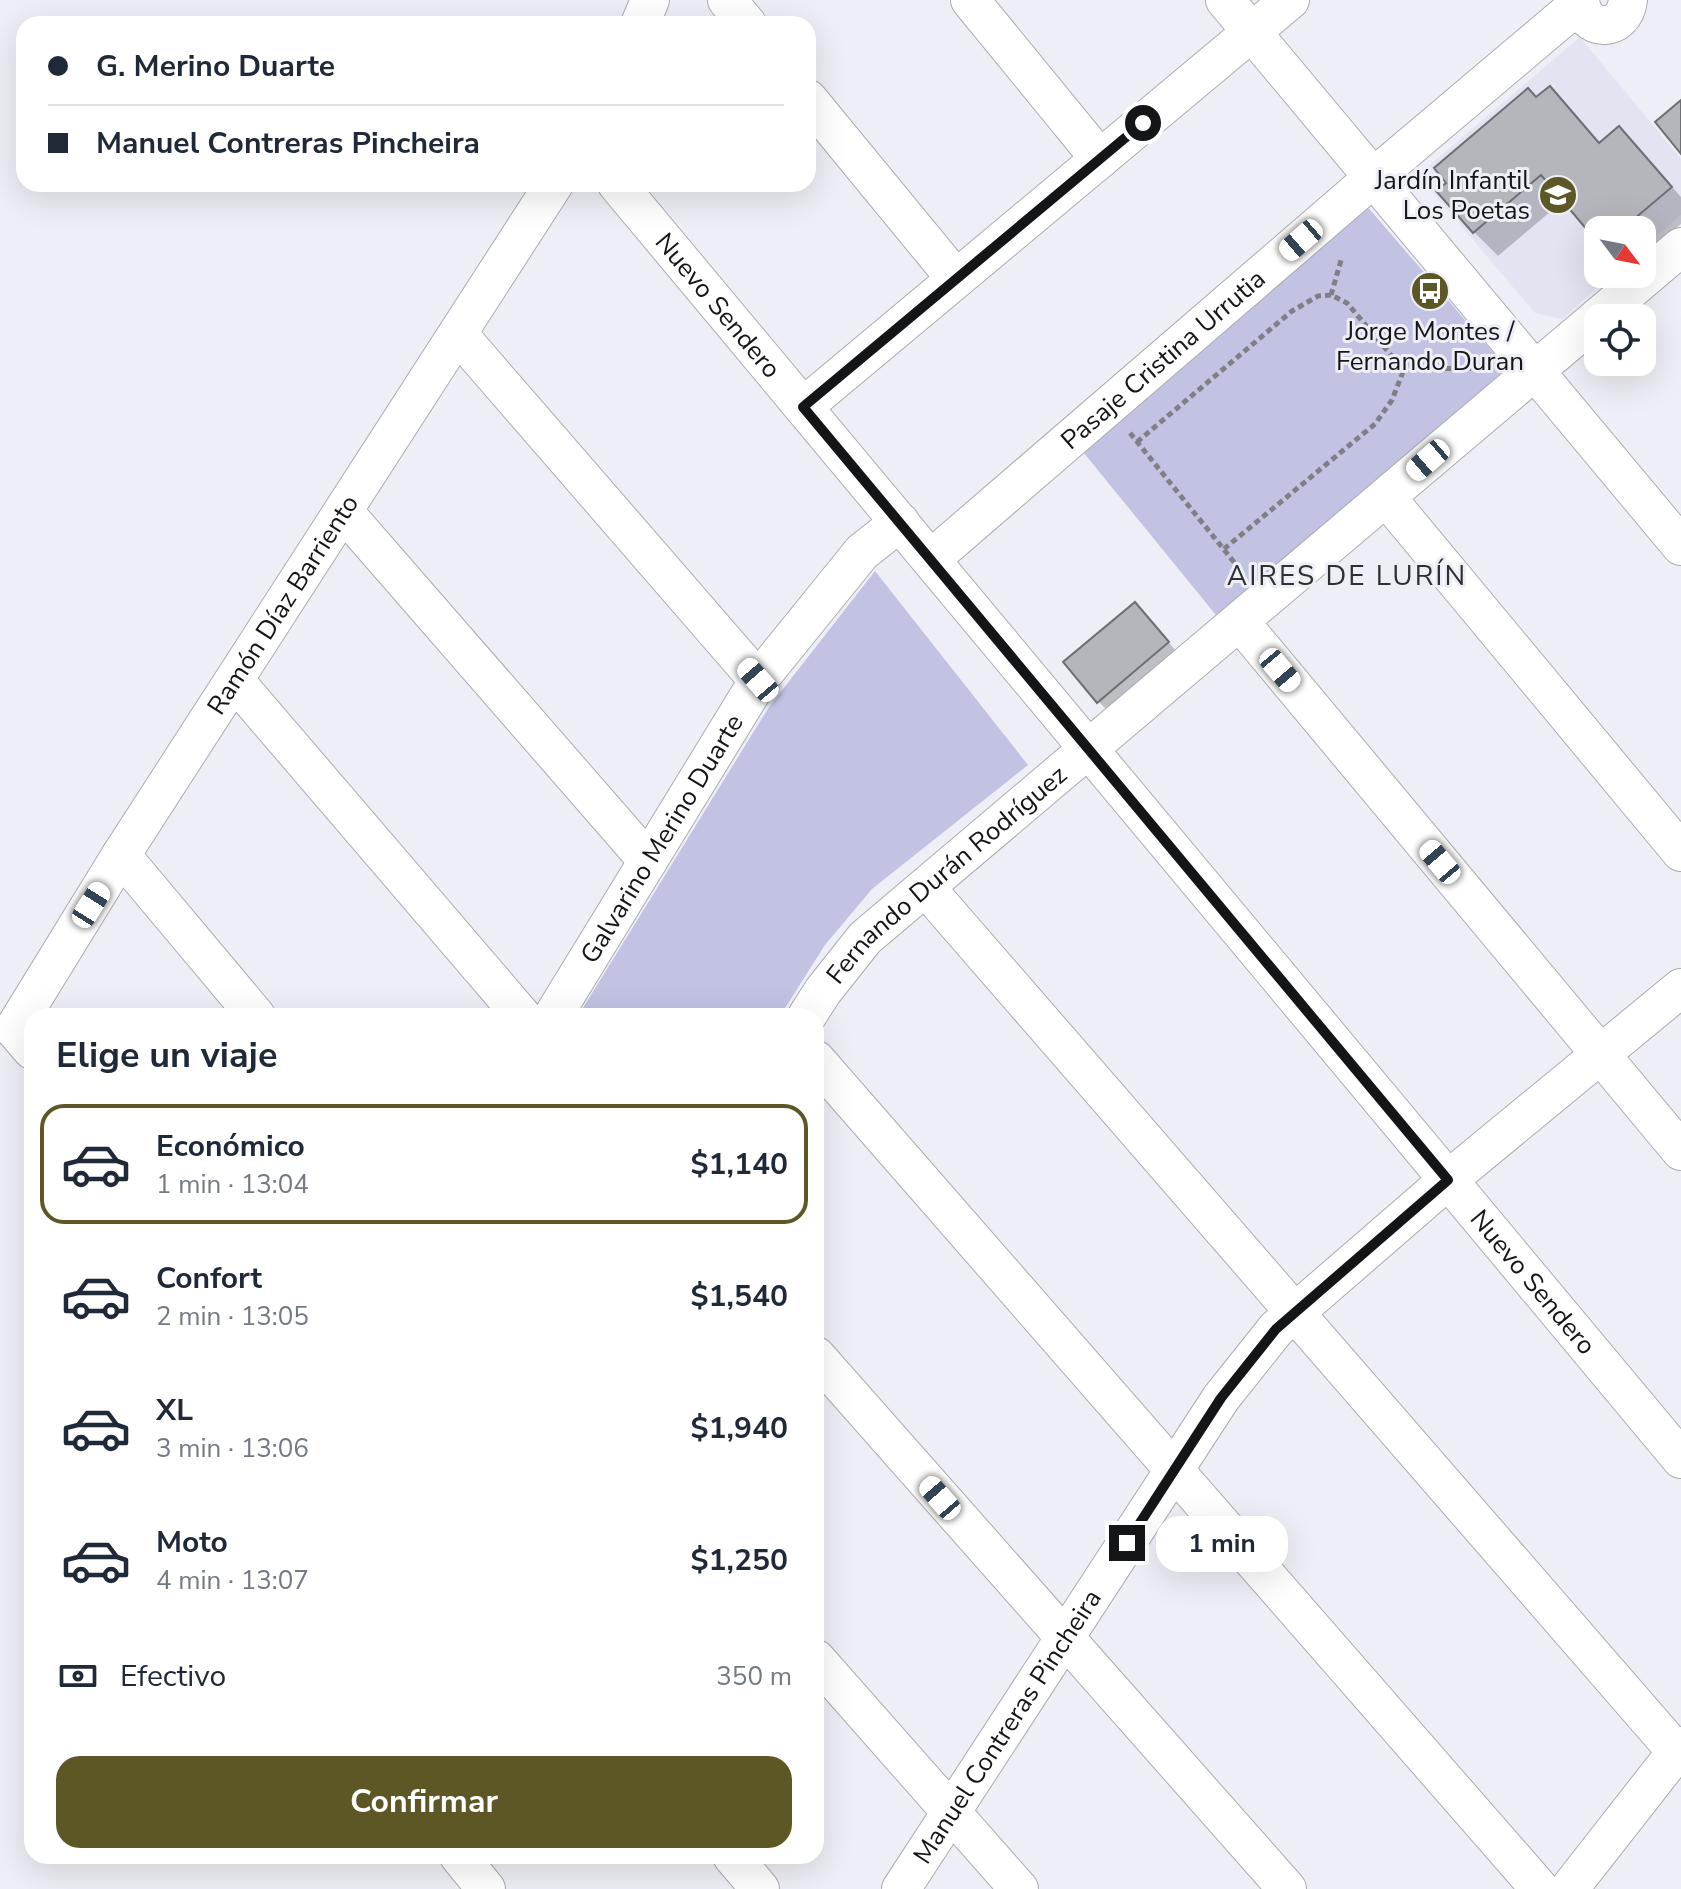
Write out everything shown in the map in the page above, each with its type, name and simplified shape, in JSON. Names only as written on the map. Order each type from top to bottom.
[{"type":"street","points":[[727,0],[740,16]]},
{"type":"street","points":[[970,0],[1100,159]]},
{"type":"street","points":[[1225,0],[1681,546]]},
{"type":"street","points":[[803,407],[1290,0]]},
{"type":"street","points":[[1580,2],[1584,15],[1590,21],[1605,25],[1620,19],[1628,0]]},
{"type":"street","name":"Pasaje Cristina Urrutia","points":[[931,559],[1580,2]]},
{"type":"street","points":[[816,109],[956,279]]},
{"type":"street","name":"Ramón Díaz Barriento","points":[[40,1008],[121,855],[549,192]]},
{"type":"street","name":"Nuevo Sendero","points":[[624,192],[1681,1459]]},
{"type":"street","name":"Fernando Durán Rodríguez","points":[[812,1008],[865,938],[1386,497],[1527,362],[1681,247]]},
{"type":"street","points":[[458,334],[758,680]]},
{"type":"street","points":[[1386,497],[1681,852]]},
{"type":"street","points":[[344,512],[648,861]]},
{"type":"street","name":"Galvarino Merino Duarte","points":[[558,1008],[758,680],[862,552],[900,522]]},
{"type":"street","points":[[1253,611],[1600,1054],[1681,1151]]},
{"type":"street","points":[[235,681],[515,1008]]},
{"type":"street","points":[[121,855],[249,1008]]},
{"type":"street","points":[[926,888],[1680,1751],[1569,1889]]},
{"type":"street","name":"Manuel Contreras Pincheira","points":[[901,1889],[1221,1398],[1276,1329],[1448,1180],[1681,988]]},
{"type":"street","points":[[824,1069],[1540,1889]]},
{"type":"street","points":[[824,1365],[1287,1889]]},
{"type":"street","points":[[824,1668],[1019,1889]]},
{"type":"street","points":[[466,1864],[486,1889]]},
{"type":"street","points":[[739,1864],[760,1889]]},
{"type":"path","points":[[1137,442],[1292,311],[1318,296],[1331,295],[1347,303],[1396,361],[1422,369],[1468,369],[1527,362]]},
{"type":"path","points":[[1224,549],[1375,424],[1392,400],[1406,364]]},
{"type":"path","points":[[1109,407],[1224,549],[1253,611]]},
{"type":"shaded area","name":"Jardín Infantil Los Poetas","points":[[1580,37],[1681,159],[1681,215],[1656,237],[1656,216],[1584,216],[1584,288],[1597,288],[1562,319],[1535,313],[1418,175]]},
{"type":"shaded area","points":[[1365,204],[1511,373],[1220,620],[1079,447]]},
{"type":"shaded area","points":[[875,571],[1028,765],[872,889],[825,945],[785,1008],[583,1008],[769,707]]},
{"type":"building","points":[[1550,86],[1599,143],[1619,126],[1672,187],[1638,216],[1584,216],[1584,226],[1541,175],[1473,233],[1436,191],[1446,183],[1434,168],[1528,88],[1536,97]]},
{"type":"building","points":[[1681,100],[1681,154],[1655,122]]},
{"type":"building","points":[[1135,602],[1169,642],[1097,703],[1063,662]]},
{"type":"place","name":"Jardín Infantil Los Poetas","points":[[1558,195]]},
{"type":"place","name":"Jorge Montes / Fernando Duran","points":[[1430,291]]},
{"type":"district","name":"AIRES DE LURÍN","points":[[1347,575]]},
{"type":"route","points":[[1127,1543],[1221,1398],[1276,1329],[1448,1180],[803,407],[1143,123]]}]
